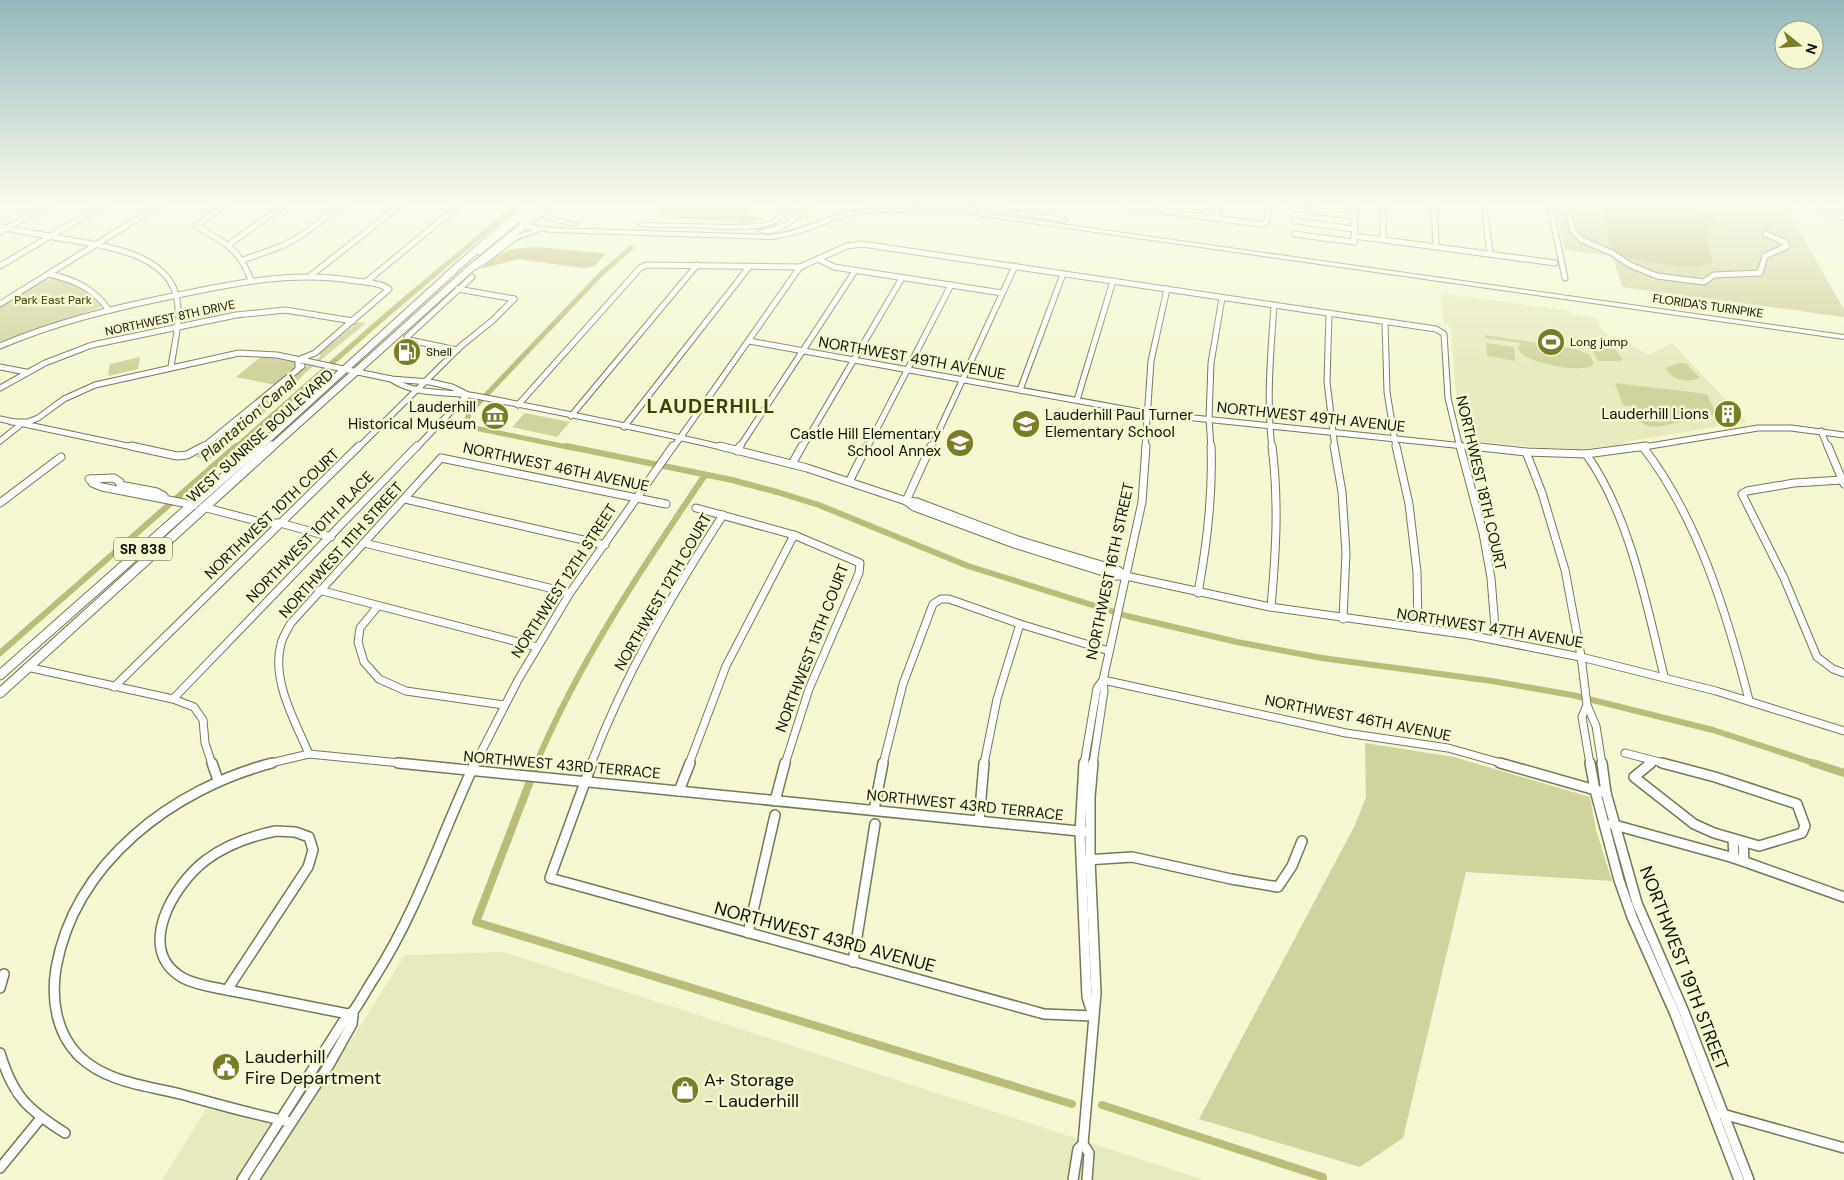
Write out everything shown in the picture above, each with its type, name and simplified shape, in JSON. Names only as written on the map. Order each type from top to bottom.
[{"type":"highway","points":[[447,276],[464,261]]},
{"type":"highway","points":[[470,268],[485,261]]},
{"type":"highway","name":"FLORIDA'S TURNPIKE","points":[[1305,261],[1844,337]]},
{"type":"highway","name":"FLORIDA'S TURNPIKE","points":[[1351,261],[1844,331]]},
{"type":"main road","name":"WEST SUNRISE BOULEVARD","points":[[194,505],[343,369],[447,276],[467,261]]},
{"type":"main road","name":"WEST SUNRISE BOULEVARD","points":[[0,675],[194,505],[354,372],[479,261]]},
{"type":"main road","points":[[194,505],[197,508],[194,515]]},
{"type":"main road","name":"WEST SUNRISE BOULEVARD","points":[[0,693],[194,515]]},
{"type":"main road","points":[[27,667],[30,655],[37,642]]},
{"type":"street","points":[[0,304],[70,261]]},
{"type":"street","points":[[146,261],[165,273],[172,283],[176,295],[176,327],[171,367]]},
{"type":"street","points":[[243,261],[251,280]]},
{"type":"street","points":[[310,276],[329,261]]},
{"type":"street","points":[[366,282],[391,261]]},
{"type":"street","points":[[518,405],[640,268],[646,265],[800,267],[813,261]]},
{"type":"street","points":[[822,261],[834,267],[855,271],[1002,293]]},
{"type":"street","points":[[980,261],[1385,322],[1387,392],[1394,438],[1409,504],[1417,572],[1418,628]]},
{"type":"street","points":[[1541,261],[1555,263]]},
{"type":"street","points":[[1561,261],[1565,278]]},
{"type":"street","points":[[1625,261],[1657,276],[1704,282],[1714,275],[1760,273],[1764,261]]},
{"type":"street","points":[[571,416],[697,265]]},
{"type":"street","points":[[906,501],[1014,266]]},
{"type":"street","points":[[624,427],[749,267]]},
{"type":"street","name":"NORTHWEST 12TH STREET","points":[[254,1180],[352,1024],[353,1015],[374,977],[389,956],[404,927],[472,771],[504,705],[537,646],[570,593],[800,267]]},
{"type":"street","points":[[737,451],[855,271]]},
{"type":"street","points":[[49,274],[75,281],[94,290],[108,309]]},
{"type":"street","points":[[1020,390],[1063,274]]},
{"type":"street","points":[[0,346],[108,309],[251,280],[310,276],[366,282],[389,289],[315,353],[298,360],[298,368]]},
{"type":"street","points":[[457,350],[409,340],[407,337],[472,277]]},
{"type":"street","points":[[792,464],[902,278]]},
{"type":"street","points":[[1076,400],[1114,281]]},
{"type":"street","points":[[850,480],[951,285]]},
{"type":"street","name":"NORTHWEST 10TH COURT","points":[[114,687],[457,350],[492,321],[514,299],[458,289]]},
{"type":"street","name":"NORTHWEST 16TH STREET","points":[[1087,1180],[1089,1153],[1083,1144],[1092,1016],[1087,997],[1085,832],[1104,692],[1103,680],[1144,491],[1146,413],[1151,361],[1167,289]]},
{"type":"street","points":[[1198,593],[1209,530],[1212,471],[1209,419],[1211,363],[1222,298]]},
{"type":"street","points":[[1271,607],[1276,538],[1276,492],[1269,426],[1269,383],[1274,305]]},
{"type":"street","name":"NORTHWEST 8TH DRIVE","points":[[0,388],[26,372],[92,345],[176,327],[256,312],[285,310],[353,321]]},
{"type":"street","points":[[1330,313],[1327,382],[1332,432],[1342,492],[1346,553],[1343,619]]},
{"type":"street","name":"NORTHWEST 18TH COURT","points":[[1385,322],[1442,332],[1444,334],[1448,398],[1483,534],[1490,578],[1496,640]]},
{"type":"street","name":"NORTHWEST 49TH AVENUE","points":[[749,341],[1146,413],[1526,452],[1586,454],[1643,447],[1758,428],[1791,428],[1844,435]]},
{"type":"street","name":"NORTHWEST 47TH AVENUE","points":[[38,418],[64,399],[95,384],[239,353],[255,353],[391,379],[403,378],[425,382],[464,391],[466,395]]},
{"type":"street","points":[[0,419],[177,456],[187,455],[205,446],[298,368],[314,363],[315,353]]},
{"type":"street","points":[[0,367],[26,372]]},
{"type":"street","name":"NORTHWEST 47TH AVENUE","points":[[391,379],[396,384],[419,389],[466,395],[518,405],[792,464],[850,480],[906,501],[914,507],[943,516],[1014,545],[1067,558],[1116,576],[1126,576],[1198,593],[1271,607],[1496,640],[1581,656],[1664,676],[1749,700],[1844,731]]},
{"type":"street","name":"NORTHWEST 10TH PLACE","points":[[173,699],[466,395]]},
{"type":"street","points":[[38,418],[37,424],[43,428]]},
{"type":"street","points":[[0,441],[20,423],[38,418]]},
{"type":"street","points":[[12,432],[29,426]]},
{"type":"street","points":[[1821,431],[1843,482],[1798,482],[1747,491],[1742,494],[1784,578],[1816,657],[1824,664],[1844,673]]},
{"type":"street","points":[[1643,447],[1668,480],[1700,550],[1730,633],[1749,700]]},
{"type":"street","name":"NORTHWEST 19TH STREET","points":[[1526,452],[1542,493],[1560,553],[1581,656],[1587,705],[1596,726],[1606,793],[1632,903]]},
{"type":"street","points":[[1586,454],[1598,469],[1632,552],[1646,596],[1664,676]]},
{"type":"street","points":[[0,503],[61,457]]},
{"type":"street","name":"NORTHWEST 46TH AVENUE","points":[[441,458],[666,504]]},
{"type":"street","name":"NORTHWEST 11TH STREET","points":[[309,754],[284,691],[278,666],[280,646],[291,623],[319,590],[441,458]]},
{"type":"street","points":[[167,498],[157,492],[120,484],[114,478],[95,477],[90,479],[90,482],[105,489],[114,489],[142,496],[167,498],[264,523],[280,524],[331,537]]},
{"type":"street","points":[[96,485],[105,479]]},
{"type":"street","points":[[405,499],[604,545]]},
{"type":"street","points":[[679,791],[726,666],[794,535],[696,508]]},
{"type":"street","name":"NORTHWEST 12TH COURT","points":[[550,878],[584,781],[616,703],[644,645],[723,515]]},
{"type":"street","name":"NORTHWEST 13TH COURT","points":[[774,801],[788,751],[809,690],[859,573],[860,563],[854,558],[794,535]]},
{"type":"street","points":[[364,543],[570,593]]},
{"type":"street","points":[[319,590],[537,646]]},
{"type":"street","points":[[874,810],[882,768],[903,684],[933,604],[941,599],[949,599],[1109,652]]},
{"type":"street","points":[[378,606],[360,628],[358,642],[364,662],[379,680],[406,691],[504,705]]},
{"type":"street","points":[[979,821],[982,772],[997,699],[1020,624]]},
{"type":"street","points":[[27,667],[173,699],[194,707],[203,720],[205,743],[218,780]]},
{"type":"street","name":"NORTHWEST 46TH AVENUE","points":[[1103,680],[1346,733],[1448,748],[1606,793]]},
{"type":"street","name":"NORTHWEST 19TH STREET","points":[[1587,705],[1582,717],[1595,790],[1619,880],[1632,903],[1684,1012],[1739,1180]]},
{"type":"street","points":[[1624,753],[1715,777],[1797,804],[1805,826],[1802,833],[1759,846],[1714,833],[1694,824],[1634,777],[1653,761]]},
{"type":"street","name":"NORTHWEST 43RD TERRACE","points":[[291,1122],[121,1080],[89,1064],[70,1046],[57,1021],[52,1000],[60,946],[68,925],[81,899],[101,872],[134,835],[160,814],[218,780],[252,768],[309,754],[1085,832]]},
{"type":"street","points":[[748,933],[775,814]]},
{"type":"street","points":[[1604,822],[1744,861],[1844,897]]},
{"type":"street","points":[[853,962],[875,824]]},
{"type":"street","points":[[227,990],[308,867],[313,850],[309,836],[295,832],[276,831],[259,833],[232,844],[204,862],[184,882],[169,903],[159,932],[161,950],[166,964],[190,982],[227,990],[353,1015]]},
{"type":"street","points":[[1733,839],[1734,858]]},
{"type":"street","points":[[1086,860],[1132,857],[1231,879],[1278,887],[1292,866],[1302,841]]},
{"type":"street","points":[[1743,842],[1744,861]]},
{"type":"street","name":"NORTHWEST 43RD AVENUE","points":[[550,878],[1044,1014],[1092,1016]]},
{"type":"street","points":[[0,988],[4,974]]},
{"type":"street","name":"NORTHWEST 12TH STREET","points":[[242,1180],[343,1022],[353,1015]]},
{"type":"street","points":[[0,1053],[10,1083],[24,1101],[41,1118],[65,1133]]},
{"type":"street","points":[[1718,1113],[1844,1148]]},
{"type":"street","name":"NORTHWEST 19TH STREET","points":[[1718,1113],[1750,1180]]},
{"type":"street","points":[[2,1162],[41,1118]]},
{"type":"street","name":"NORTHWEST 16TH STREET","points":[[1073,1180],[1078,1149],[1083,1144]]},
{"type":"shaded area","points":[[491,261],[510,261],[481,269]]},
{"type":"shaded area","points":[[533,261],[599,261],[595,266],[583,268]]},
{"type":"shaded area","points":[[1645,261],[1712,262],[1693,266]]},
{"type":"shaded area","points":[[1441,293],[1570,311],[1571,314],[1597,318],[1601,328],[1609,337],[1619,338],[1649,355],[1672,343],[1747,422],[1637,440],[1612,446],[1581,449],[1529,447],[1468,440],[1465,438],[1460,419],[1456,396],[1451,328],[1448,327],[1448,324],[1444,323]]},
{"type":"shaded area","points":[[504,952],[1204,1180],[162,1180],[206,1109],[296,1127],[405,955]]},
{"type":"green space","points":[[1614,261],[1816,261],[1844,310],[1844,317],[1622,287]]},
{"type":"green space","name":"Park East Park","points":[[54,278],[70,282],[86,290],[101,307],[0,343],[0,307],[41,281]]},
{"type":"green space","points":[[358,322],[366,323],[306,372],[286,394],[209,460],[196,457],[293,375],[320,357],[320,353]]},
{"type":"green space","points":[[1485,335],[1576,349],[1590,355],[1594,364],[1589,367],[1569,368],[1545,364],[1520,352],[1518,348],[1521,343],[1485,338]]},
{"type":"green space","points":[[1486,343],[1514,347],[1515,361],[1487,356]]},
{"type":"green space","points":[[1595,346],[1615,349],[1622,358],[1621,361],[1598,361],[1591,348]]},
{"type":"green space","points":[[262,356],[288,361],[293,359],[296,364],[275,385],[236,377]]},
{"type":"green space","points":[[140,357],[138,369],[108,376],[110,364]]},
{"type":"green space","points":[[1678,363],[1686,363],[1700,378],[1681,380],[1672,376],[1666,368]]},
{"type":"green space","points":[[1615,383],[1707,394],[1717,416],[1685,412],[1688,418],[1685,421],[1653,427],[1646,425],[1635,415],[1630,406],[1623,405]]},
{"type":"green space","points":[[525,413],[570,422],[557,437],[512,427]]},
{"type":"green space","points":[[1365,743],[1454,757],[1590,797],[1596,830],[1612,881],[1466,872],[1403,1138],[1360,1167],[1199,1119],[1355,825],[1366,797]]},
{"type":"waterway","name":"Plantation Canal","points":[[235,448],[451,261]]},
{"type":"waterway","points":[[572,448],[475,428],[467,420],[469,413],[602,273],[616,261]]},
{"type":"waterway","name":"Plantation Canal","points":[[0,653],[236,446]]},
{"type":"waterway","points":[[566,446],[732,480],[777,492],[819,505],[968,566],[1127,616],[1237,642],[1322,658],[1492,681],[1572,695],[1713,730],[1817,764]]},
{"type":"waterway","points":[[536,764],[572,688],[613,615],[705,475]]},
{"type":"waterway","points":[[537,763],[476,922],[1072,1104]]},
{"type":"waterway","points":[[1813,763],[1844,773]]},
{"type":"waterway","points":[[1102,1105],[1323,1177],[1323,1180]]},
{"type":"place","name":"Long jump","points":[[1551,342]]},
{"type":"place","name":"Shell","points":[[407,352]]},
{"type":"place","name":"Lauderhill Lions","points":[[1728,414]]},
{"type":"place","name":"Lauderhill Historical Museum","points":[[495,416]]},
{"type":"place","name":"Lauderhill Paul Turner Elementary School","points":[[1026,424]]},
{"type":"place","name":"Castle Hill Elementary School Annex","points":[[960,443]]},
{"type":"place","name":"Lauderhill Fire Department","points":[[226,1067]]},
{"type":"place","name":"A+ Storage - Lauderhill","points":[[685,1090]]},
{"type":"district","name":"LAUDERHILL","points":[[711,406]]}]
